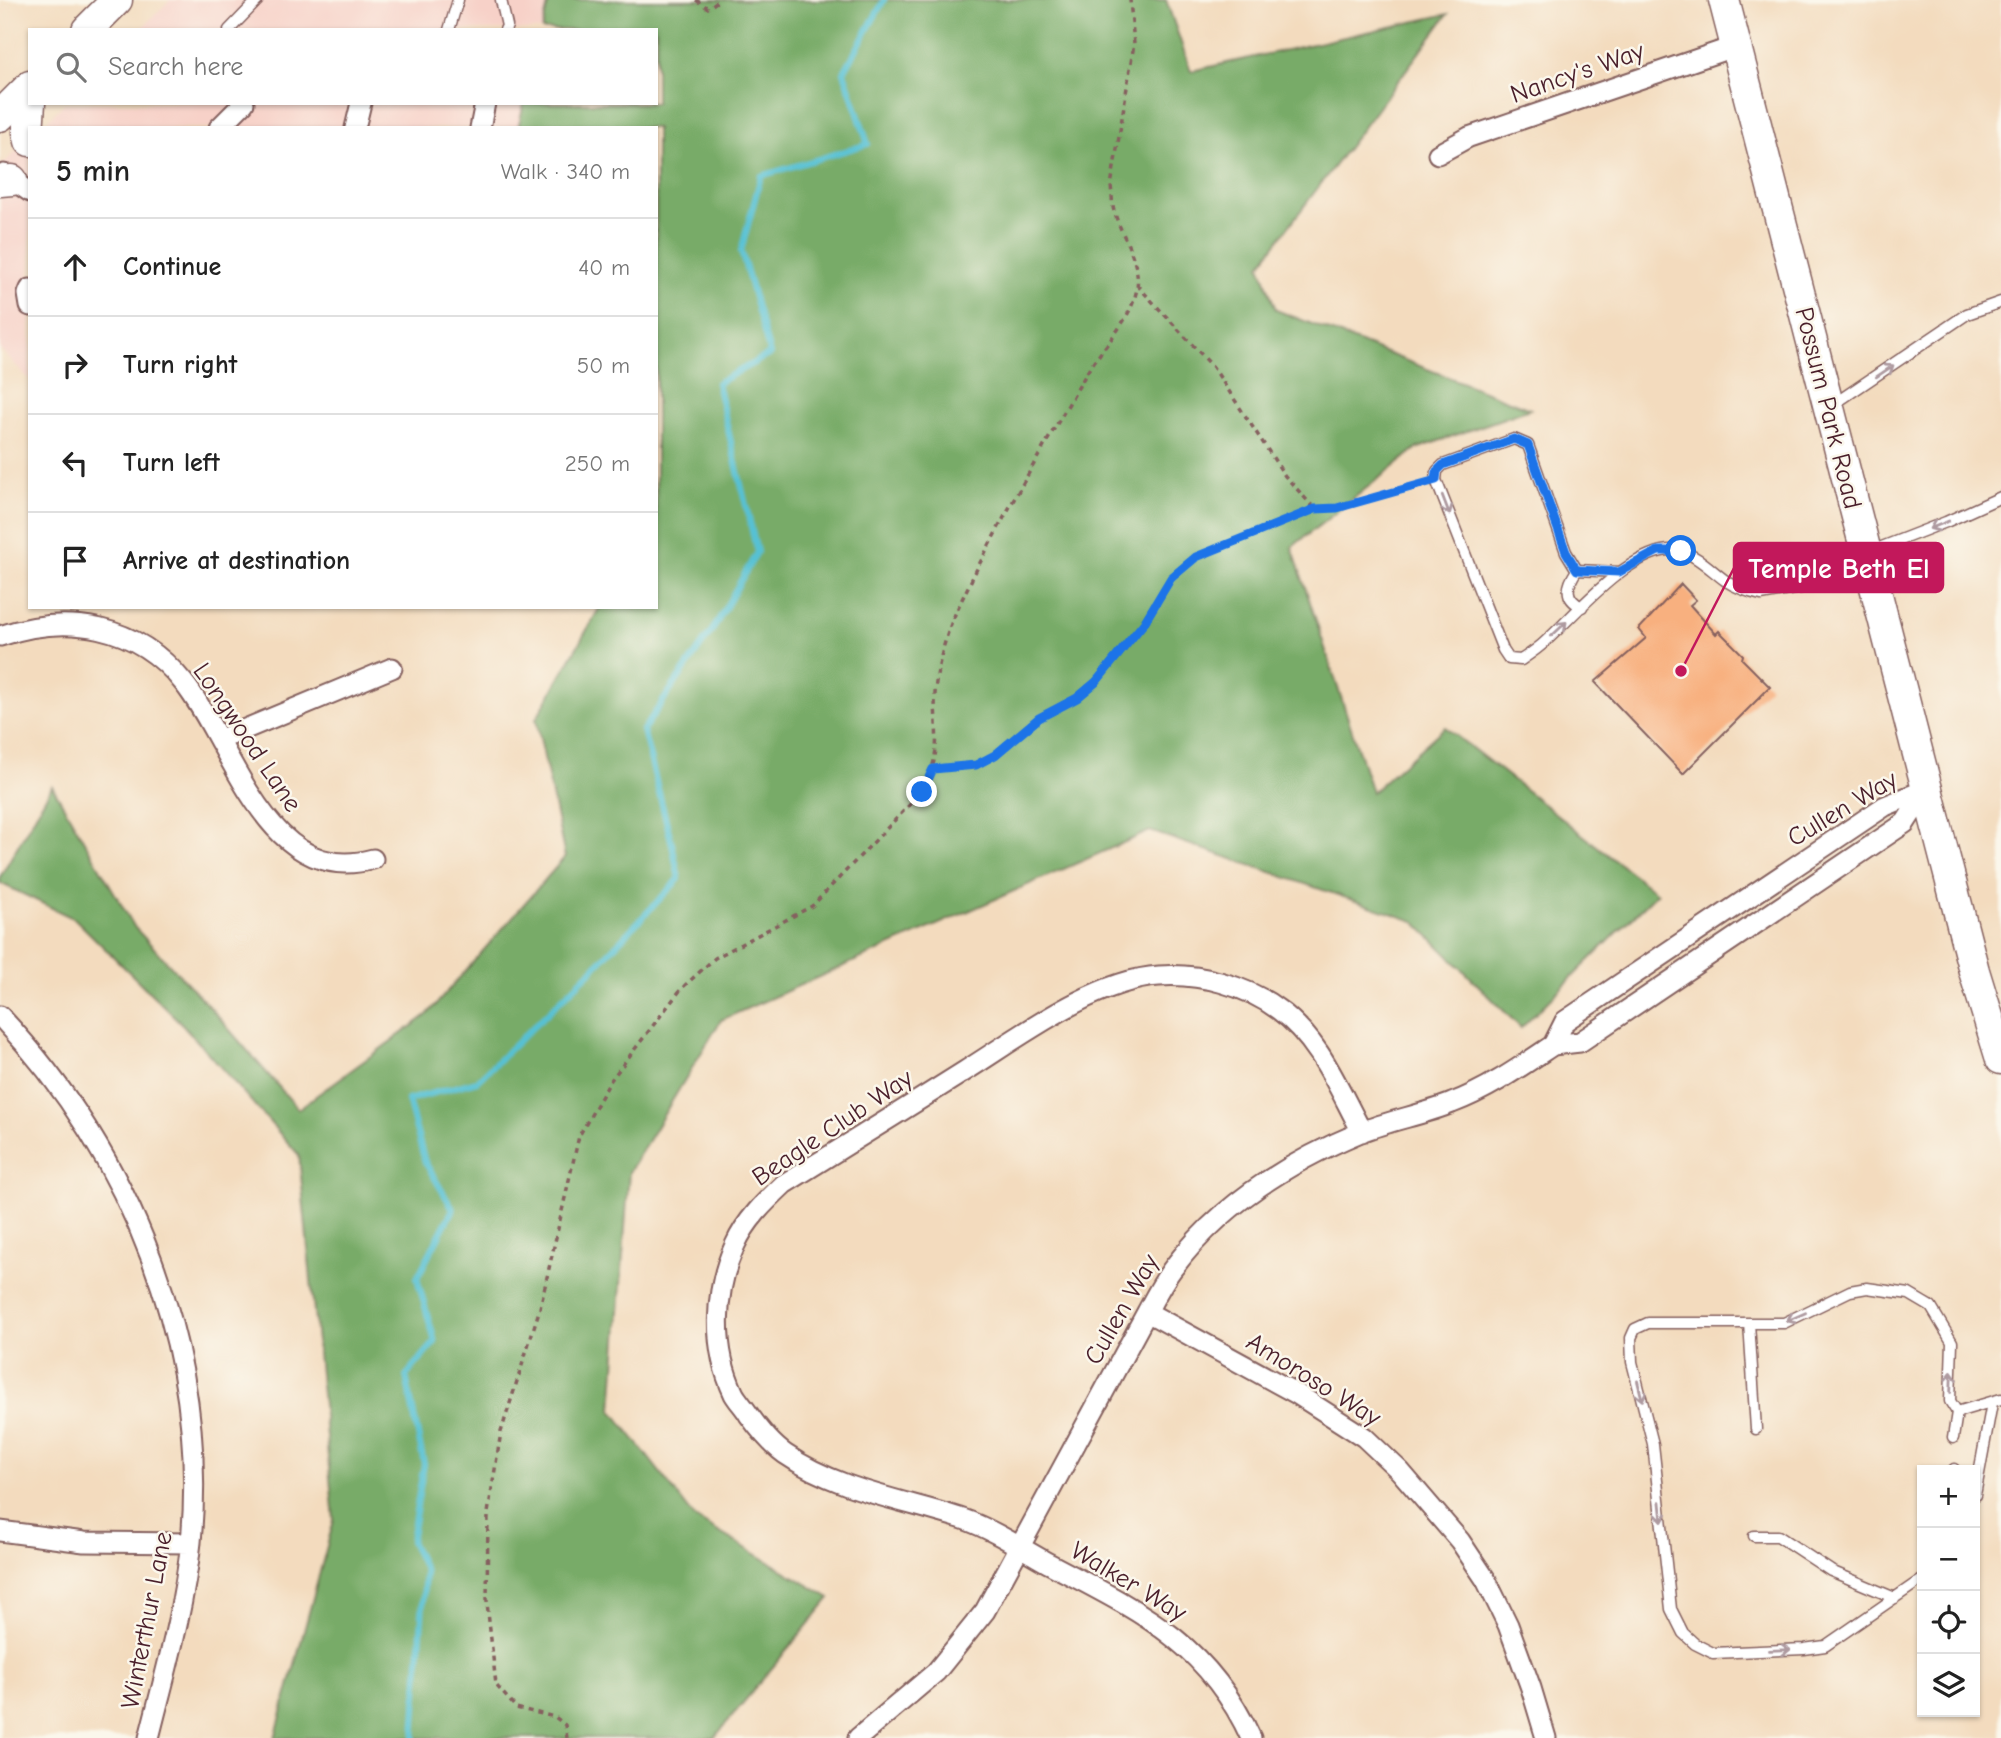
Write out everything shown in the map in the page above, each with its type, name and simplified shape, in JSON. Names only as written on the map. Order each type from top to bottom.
[{"type":"main road","points":[[89,28],[117,0]]},
{"type":"main road","name":"Possum Park Road","points":[[1724,0],[1927,789],[2001,1059]]},
{"type":"main road","points":[[0,91],[28,81]]},
{"type":"main road","points":[[0,116],[28,88]]},
{"type":"main road","points":[[28,126],[30,105]]},
{"type":"street","name":"Nancy's Way","points":[[1438,153],[1469,136],[1736,46]]},
{"type":"street","points":[[221,126],[239,105]]},
{"type":"street","points":[[355,126],[361,105]]},
{"type":"street","points":[[480,126],[485,105]]},
{"type":"street","name":"Longwood Lane","points":[[0,636],[24,628],[66,623],[112,632],[134,641],[170,666],[183,682],[261,810],[276,829],[294,845],[332,863],[345,865],[373,859]]},
{"type":"street","points":[[219,740],[391,668]]},
{"type":"street","name":"Cullen Way","points":[[858,1738],[936,1672],[985,1611],[1172,1268],[1204,1230],[1236,1201],[1276,1174],[1362,1132],[1451,1104],[1491,1085],[1553,1045],[1565,1021],[1885,806],[1927,789]]},
{"type":"street","name":"Beagle Club Way","points":[[1018,1547],[967,1520],[826,1477],[784,1453],[760,1430],[734,1394],[722,1356],[717,1320],[723,1280],[735,1244],[756,1209],[785,1184],[1063,1010],[1117,986],[1157,976],[1200,977],[1237,987],[1279,1009],[1315,1043],[1362,1132]]},
{"type":"street","name":"Winterthur Lane","points":[[0,1016],[52,1076],[79,1113],[120,1186],[159,1279],[187,1399],[193,1479],[191,1543],[179,1615],[149,1738]]},
{"type":"street","name":"Amoroso Way","points":[[1147,1312],[1297,1394],[1364,1437],[1400,1471],[1460,1541],[1486,1580],[1508,1625],[1546,1738]]},
{"type":"street","points":[[0,1531],[84,1542],[191,1543]]},
{"type":"street","name":"Walker Way","points":[[1018,1547],[1124,1603],[1176,1637],[1212,1673],[1237,1707],[1251,1738]]},
{"type":"lane","points":[[231,28],[258,0]]},
{"type":"lane","points":[[450,28],[458,0]]},
{"type":"lane","points":[[501,0],[506,28]]},
{"type":"lane","points":[[1828,409],[1967,314],[2001,302]]},
{"type":"lane","points":[[1577,570],[1566,552],[1528,445],[1524,442],[1514,439],[1443,465],[1437,471],[1436,480],[1503,650],[1509,659],[1521,660],[1544,643],[1619,572],[1658,551],[1670,550],[1690,555],[1726,581],[1745,591],[1761,595],[1869,564],[1946,522],[2001,497]]},
{"type":"lane","points":[[1577,570],[1619,572]]},
{"type":"lane","points":[[1577,570],[1568,583],[1568,594],[1575,604],[1582,607]]},
{"type":"lane","points":[[1917,1583],[1825,1646],[1713,1653],[1695,1644],[1683,1633],[1671,1609],[1653,1444],[1632,1362],[1631,1338],[1635,1329],[1648,1323],[1784,1322],[1850,1291],[1867,1288],[1909,1294],[1931,1307],[1952,1342],[1950,1401],[1957,1412],[1953,1438]]},
{"type":"lane","points":[[1749,1323],[1756,1429]]},
{"type":"lane","points":[[1957,1412],[1997,1401],[1980,1474]]},
{"type":"lane","points":[[1754,1536],[1779,1536],[1831,1571],[1895,1598]]},
{"type":"path","points":[[696,0],[708,8],[719,0]]},
{"type":"path","points":[[566,1738],[565,1725],[555,1717],[516,1708],[496,1685],[487,1604],[488,1526],[501,1432],[540,1308],[579,1136],[611,1080],[682,988],[715,958],[812,906],[922,792],[933,769],[938,742],[937,681],[954,616],[984,555],[1081,383],[1132,306],[1137,285],[1134,264],[1114,208],[1111,186],[1134,44],[1130,0]]},
{"type":"path","points":[[1137,285],[1213,367],[1285,476],[1315,509]]},
{"type":"path","points":[[933,769],[976,765],[995,755],[1039,718],[1077,698],[1096,682],[1144,623],[1171,578],[1196,557],[1315,509],[1337,508],[1436,480]]},
{"type":"shaded area","points":[[170,0],[550,0],[543,28],[142,28]]},
{"type":"shaded area","points":[[63,105],[524,105],[518,126],[42,126]]},
{"type":"shaded area","points":[[28,140],[28,378],[0,349],[0,167]]},
{"type":"green space","points":[[549,0],[1166,0],[1191,71],[1448,14],[1260,265],[1276,310],[1530,409],[1416,449],[1292,547],[1372,792],[1445,727],[1657,893],[1521,1028],[1414,921],[1150,831],[721,1020],[629,1172],[612,1410],[695,1518],[830,1598],[714,1738],[275,1738],[334,1520],[299,1155],[183,1025],[75,919],[0,883],[0,877],[52,786],[135,928],[208,1005],[298,1109],[427,1015],[565,857],[536,719],[599,609],[658,609],[658,126],[518,126],[524,105],[658,105],[658,28],[542,28]]},
{"type":"building","points":[[1681,584],[1696,600],[1690,605],[1716,634],[1719,631],[1743,655],[1742,659],[1770,687],[1683,774],[1595,682],[1646,638],[1639,629]]},
{"type":"waterway","points":[[414,1738],[425,1571],[411,1541],[424,1464],[406,1376],[435,1342],[417,1278],[453,1209],[425,1162],[408,1100],[477,1081],[592,970],[679,879],[643,730],[715,626],[757,552],[717,383],[770,354],[741,251],[761,176],[868,144],[844,72],[884,0]]},
{"type":"place","name":"Temple Beth El","points":[[1681,671]]},
{"type":"route","points":[[922,792],[933,769],[976,765],[995,755],[1039,718],[1077,698],[1096,682],[1144,623],[1171,578],[1196,557],[1315,509],[1337,508],[1436,480],[1437,471],[1443,465],[1514,439],[1528,445],[1566,552],[1577,570],[1619,572],[1658,551],[1681,551]]}]
